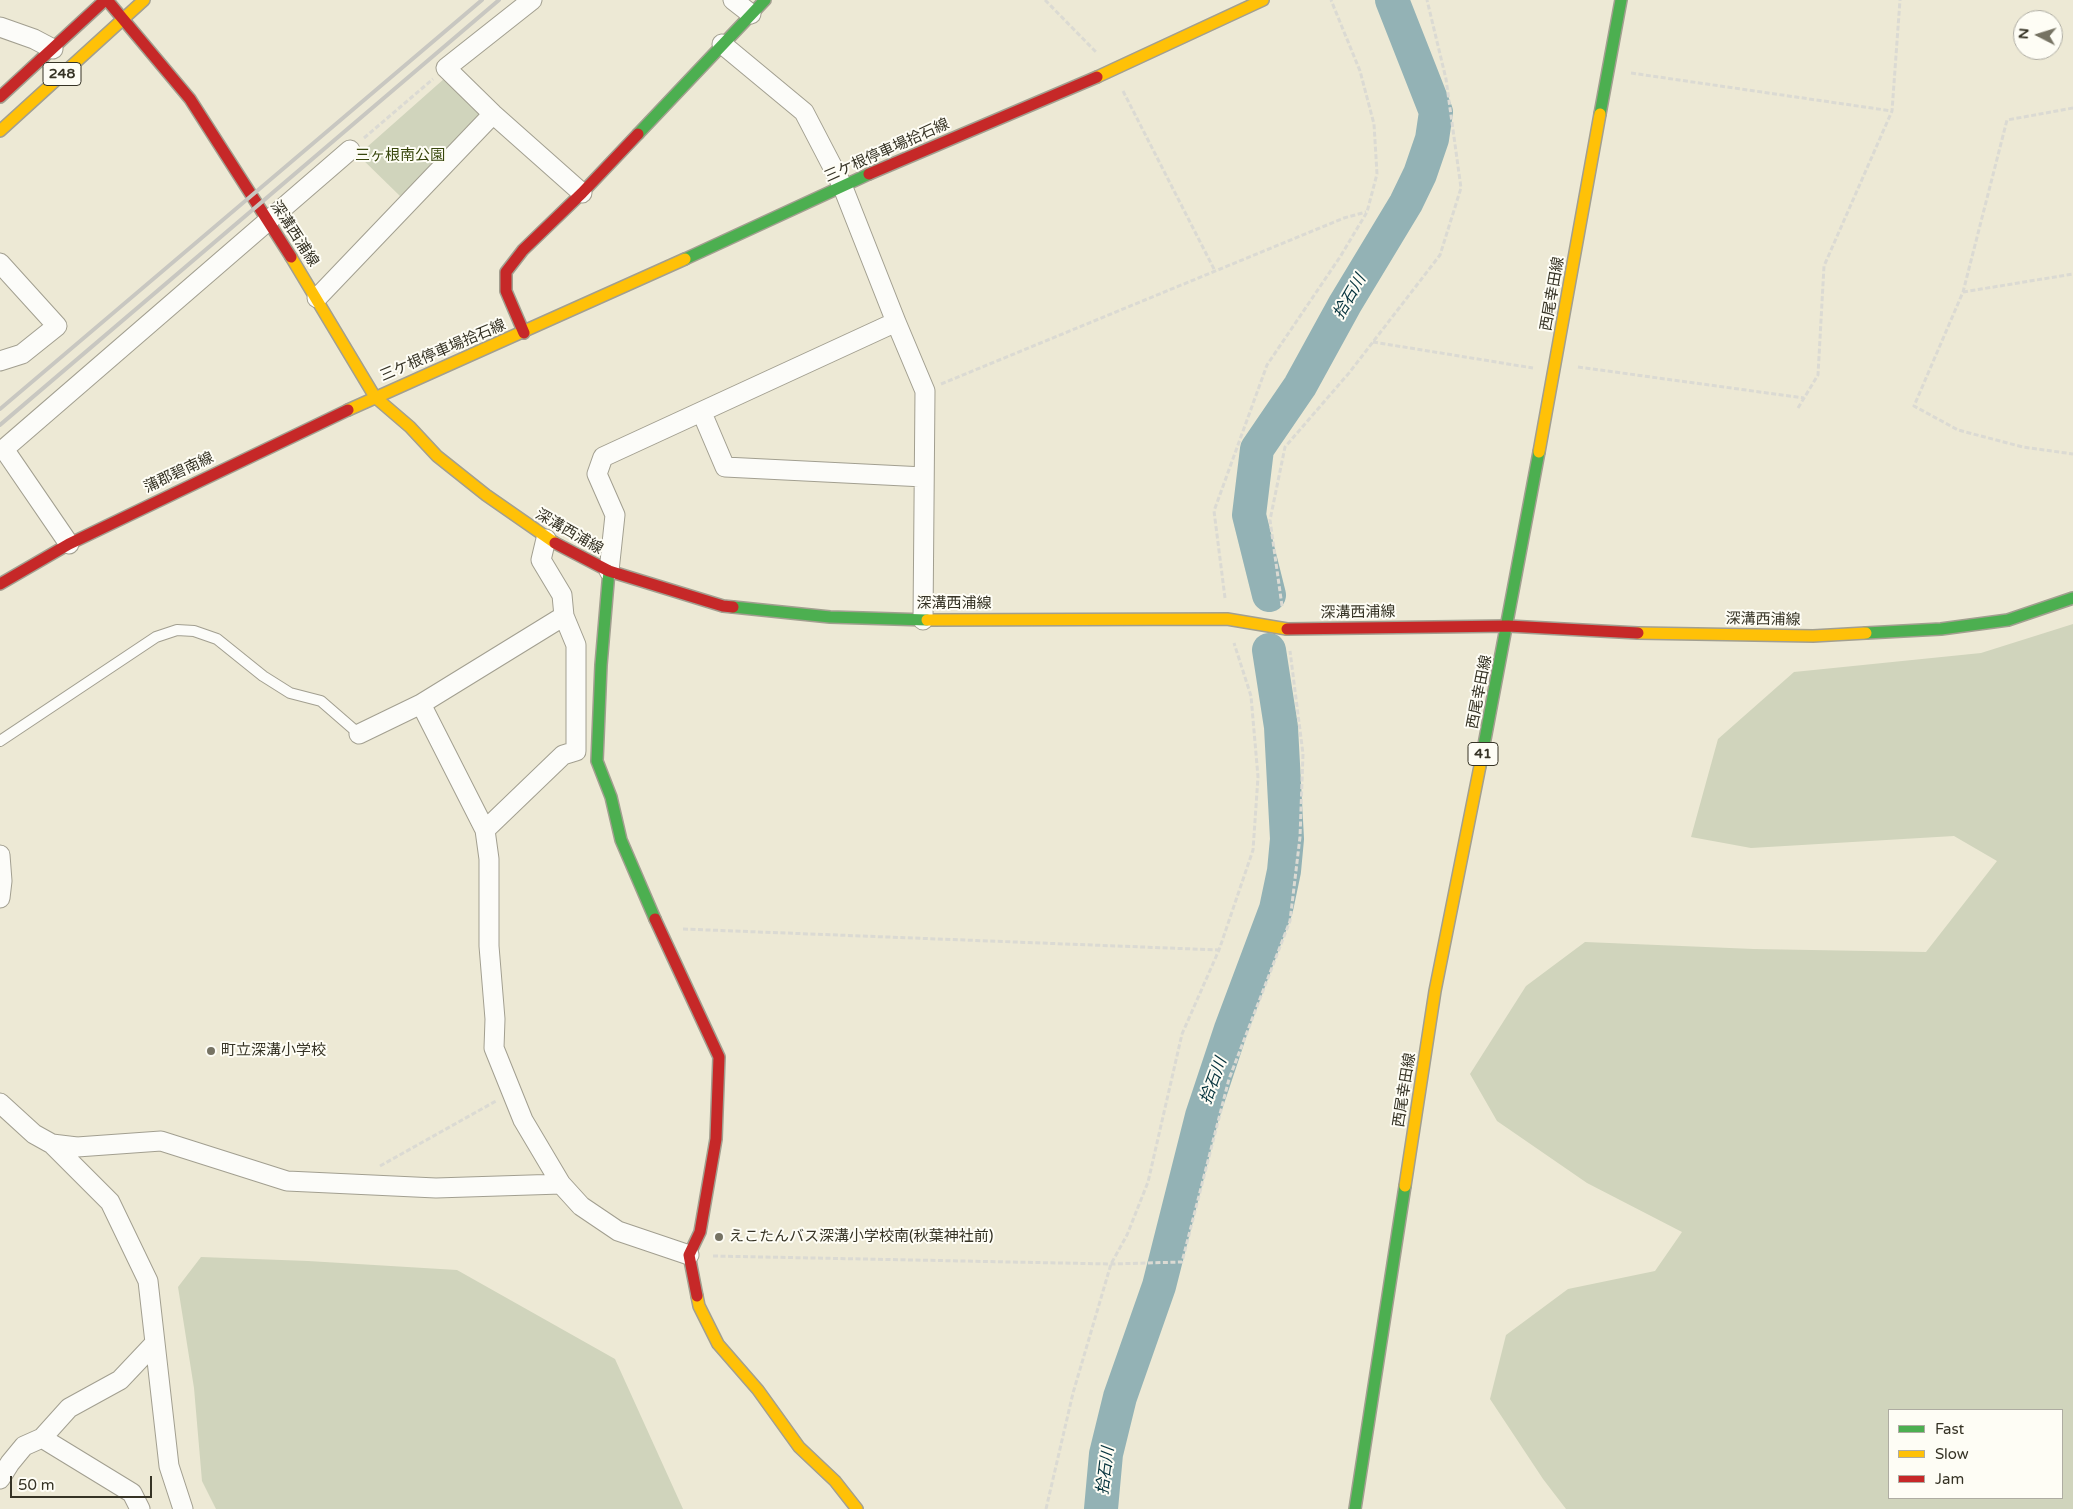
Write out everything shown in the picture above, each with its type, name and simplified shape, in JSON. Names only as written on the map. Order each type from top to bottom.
[{"type":"main road","name":"深溝西浦線","points":[[106,0],[125,19],[190,99],[317,298],[375,397],[410,427],[437,456],[546,539],[609,571],[723,606],[830,617],[923,620],[1227,619],[1285,629],[1508,626],[1640,633],[1813,636],[1941,629],[2008,620],[2073,598]]},
{"type":"main road","name":"248","points":[[0,97],[106,0]]},
{"type":"main road","name":"248","points":[[0,131],[144,0]]},
{"type":"main road","name":"三ケ根停車場拾石線","points":[[524,333],[506,291],[506,272],[523,250],[582,192],[765,0]]},
{"type":"main road","name":"三ケ根停車場拾石線","points":[[375,397],[524,333],[795,209],[842,185],[1113,70],[1264,0]]},
{"type":"main road","name":"西尾幸田線","points":[[1355,1509],[1435,991],[1508,626],[1621,0]]},
{"type":"main road","name":"蒲郡碧南線","points":[[0,584],[69,544],[375,397]]},
{"type":"main road","points":[[609,571],[601,665],[597,761],[611,797],[621,840],[635,869],[658,928],[718,1057],[716,1139],[709,1170],[700,1232],[689,1255],[699,1306],[718,1344],[758,1390],[800,1446],[835,1481],[857,1509]]},
{"type":"street","points":[[532,0],[446,68],[493,114],[582,192]]},
{"type":"street","points":[[733,0],[751,14]]},
{"type":"street","points":[[0,27],[34,38],[53,49]]},
{"type":"street","points":[[722,44],[804,112],[842,185],[924,391],[923,620]]},
{"type":"street","points":[[317,298],[493,114]]},
{"type":"street","points":[[69,544],[4,449],[350,150]]},
{"type":"street","points":[[0,263],[58,326],[22,354],[0,361]]},
{"type":"street","points":[[609,571],[615,515],[597,474],[603,457],[896,322]]},
{"type":"street","points":[[702,413],[725,466],[924,477]]},
{"type":"street","points":[[546,539],[541,560],[562,594],[564,616],[576,645],[576,751]]},
{"type":"street","points":[[359,734],[421,704],[564,616]]},
{"type":"street","points":[[421,704],[485,830],[489,859],[489,946],[495,1019],[494,1048],[523,1120],[561,1184],[581,1206],[618,1231],[689,1255]]},
{"type":"street","points":[[485,830],[563,755],[576,751],[597,761]]},
{"type":"street","points":[[0,855],[2,881],[0,898]]},
{"type":"street","points":[[0,1103],[34,1134],[52,1144],[110,1202],[148,1281],[169,1466],[184,1509]]},
{"type":"street","points":[[52,1144],[77,1146],[161,1141],[287,1181],[436,1188],[561,1184]]},
{"type":"street","points":[[0,1479],[24,1446],[42,1438],[69,1408],[120,1380],[154,1344]]},
{"type":"street","points":[[42,1438],[132,1493],[140,1509]]},
{"type":"lane","points":[[0,741],[156,636],[177,630],[194,632],[217,639],[263,676],[290,693],[321,701],[359,734]]},
{"type":"path","points":[[1045,0],[1113,70],[1215,271]]},
{"type":"path","points":[[1046,1509],[1073,1393],[1111,1264],[1127,1235],[1148,1182],[1182,1034],[1219,950],[1253,850],[1258,777],[1251,696],[1227,619],[1214,511],[1267,366],[1340,257],[1367,212],[1378,174],[1374,124],[1360,72],[1331,0]]},
{"type":"path","points":[[689,1255],[1111,1264],[1182,1262],[1229,1079],[1290,921],[1300,837],[1303,754],[1292,660],[1285,629],[1270,520],[1285,447],[1373,342],[1440,254],[1460,188],[1446,79],[1427,0]]},
{"type":"path","points":[[1798,408],[1818,375],[1824,266],[1892,111],[1900,0]]},
{"type":"path","points":[[350,150],[446,68]]},
{"type":"path","points":[[1608,70],[1892,111]]},
{"type":"path","points":[[2073,108],[2008,120],[1963,292],[1914,406],[1958,430],[2023,447],[2073,454]]},
{"type":"path","points":[[924,391],[1344,218],[1367,212]]},
{"type":"path","points":[[1963,292],[2073,274]]},
{"type":"path","points":[[1373,342],[1555,368],[1804,398]]},
{"type":"path","points":[[658,928],[1219,950]]},
{"type":"path","points":[[374,1169],[512,1092]]},
{"type":"green space","name":"三ヶ根南公園","points":[[445,78],[482,117],[400,196],[358,155]]},
{"type":"green space","points":[[2073,624],[2073,1509],[1566,1509],[1543,1479],[1490,1399],[1506,1335],[1568,1289],[1655,1271],[1682,1232],[1587,1183],[1497,1121],[1470,1074],[1526,986],[1585,942],[1754,949],[1926,952],[1997,861],[1954,836],[1751,848],[1691,837],[1718,739],[1794,672],[1981,653]]},
{"type":"green space","points":[[201,1257],[457,1270],[615,1359],[683,1509],[216,1509],[202,1481],[194,1388],[178,1287]]},
{"type":"waterway","name":"拾石川","points":[[1269,595],[1249,515],[1257,449],[1300,386],[1345,304],[1406,203],[1420,174],[1432,139],[1436,112],[1392,0]]},
{"type":"waterway","name":"拾石川","points":[[1101,1509],[1106,1454],[1120,1397],[1159,1286],[1202,1116],[1231,1029],[1276,909],[1284,871],[1287,839],[1281,727],[1269,650]]},
{"type":"railway","points":[[0,409],[482,0]]},
{"type":"railway","points":[[0,425],[499,0]]},
{"type":"traffic: fast","points":[[638,134],[765,0]]},
{"type":"traffic: fast","points":[[1600,114],[1621,0]]},
{"type":"traffic: fast","points":[[685,259],[869,174]]},
{"type":"traffic: fast","points":[[1480,766],[1539,452]]},
{"type":"traffic: fast","points":[[609,571],[601,665],[597,761],[611,797],[621,840],[655,919]]},
{"type":"traffic: fast","points":[[1866,633],[1941,629],[2008,620],[2073,598]]},
{"type":"traffic: fast","points":[[733,607],[830,617],[927,620]]},
{"type":"traffic: fast","points":[[1355,1509],[1405,1186]]},
{"type":"traffic: slow","points":[[0,131],[144,0]]},
{"type":"traffic: slow","points":[[1097,77],[1263,0]]},
{"type":"traffic: slow","points":[[1539,452],[1600,114]]},
{"type":"traffic: slow","points":[[291,257],[375,397],[410,427],[437,456],[486,495],[555,543]]},
{"type":"traffic: slow","points":[[348,410],[685,259]]},
{"type":"traffic: slow","points":[[927,620],[1227,619],[1287,629]]},
{"type":"traffic: slow","points":[[1638,633],[1813,636],[1866,633]]},
{"type":"traffic: slow","points":[[1405,1186],[1435,991],[1480,766]]},
{"type":"traffic: slow","points":[[697,1296],[699,1306],[718,1344],[758,1390],[799,1447],[835,1481],[857,1509]]},
{"type":"traffic: jam","points":[[0,97],[105,0]]},
{"type":"traffic: jam","points":[[107,0],[190,99],[291,257]]},
{"type":"traffic: jam","points":[[869,174],[1097,77]]},
{"type":"traffic: jam","points":[[524,333],[506,291],[506,272],[523,250],[582,193],[638,134]]},
{"type":"traffic: jam","points":[[0,584],[69,544],[348,410]]},
{"type":"traffic: jam","points":[[555,543],[609,571],[723,606],[733,607]]},
{"type":"traffic: jam","points":[[1287,629],[1508,626],[1638,633]]},
{"type":"traffic: jam","points":[[655,919],[719,1057],[716,1139],[700,1232],[689,1255],[697,1296]]},
{"type":"place","name":"町立深溝小学校","points":[[211,1051]]},
{"type":"place","name":"えこたんバス深溝小学校南(秋葉神社前)","points":[[719,1237]]}]
